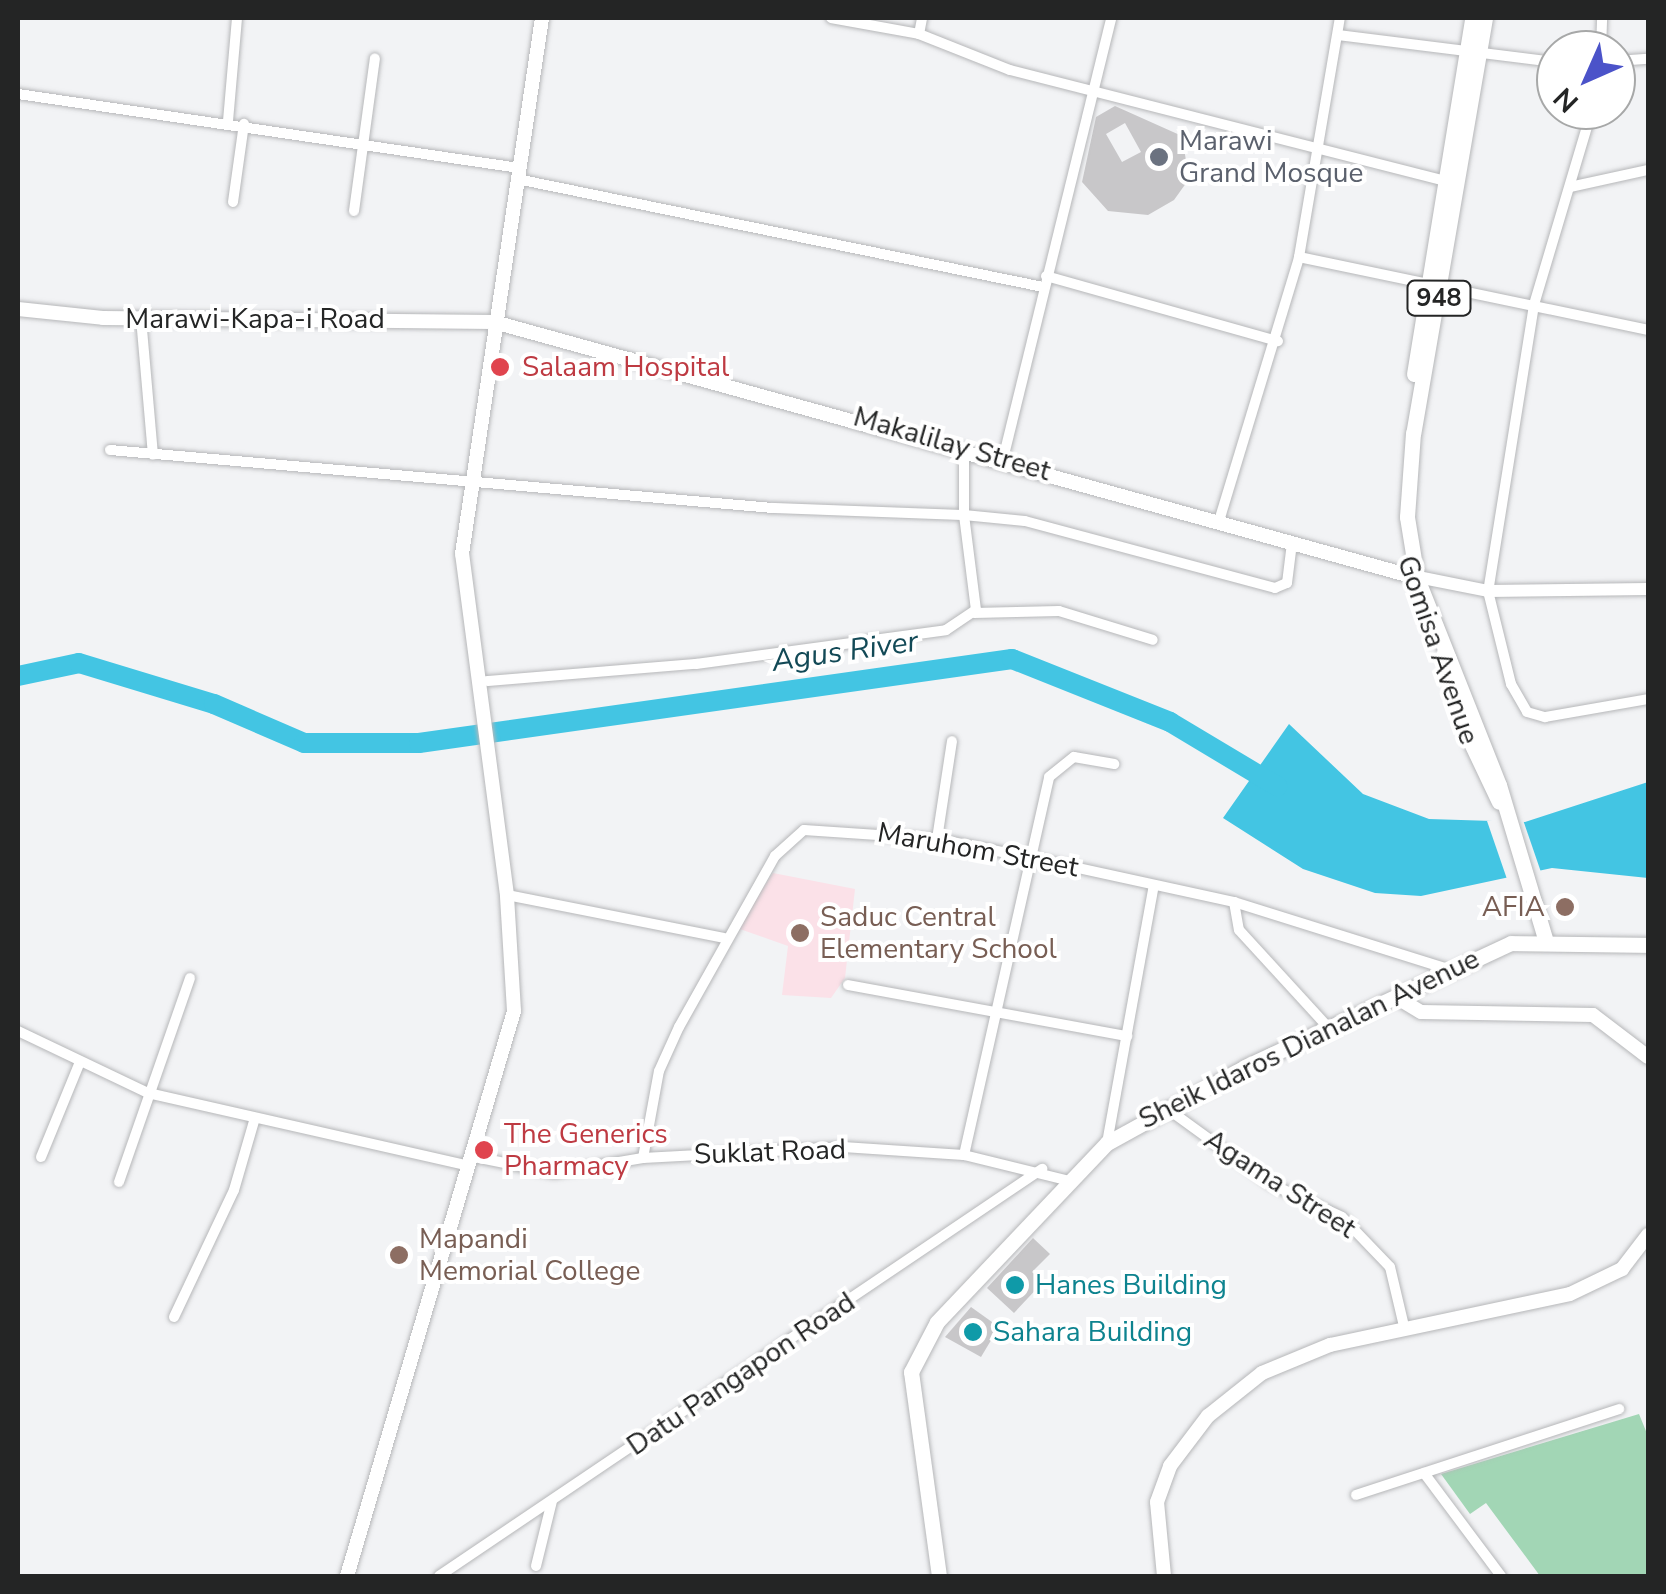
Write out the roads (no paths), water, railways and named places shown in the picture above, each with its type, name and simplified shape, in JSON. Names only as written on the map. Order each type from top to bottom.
[{"type":"main road","points":[[348,1576],[514,1010],[507,895],[483,685],[462,580],[494,322],[542,18]]},
{"type":"main road","name":"Gomisa Avenue","points":[[1472,18],[1472,57],[1436,285],[1399,477],[1412,576],[1545,938]]},
{"type":"main road","name":"Gomisa Avenue","points":[[1436,285],[1446,181],[1472,57],[1485,18]]},
{"type":"main road","name":"Marawi-Kapa-i Road","points":[[18,309],[141,318],[494,322]]},
{"type":"main road","name":"Makalilay Street","points":[[494,322],[964,447],[1412,576]]},
{"type":"main road","name":"Sheik Idaros Dianalan Avenue","points":[[938,1576],[911,1372],[937,1322],[1106,1143],[1165,1107],[1511,943],[1545,938],[1648,944]]},
{"type":"main road","points":[[1396,998],[1421,1012],[1593,1015],[1648,1057]]},
{"type":"main road","points":[[1164,1576],[1162,1485],[1208,1416],[1262,1373],[1404,1326],[1570,1294],[1622,1269],[1648,1236]]},
{"type":"street","points":[[228,122],[237,18]]},
{"type":"street","points":[[832,18],[919,34],[970,58],[1319,152],[1446,181]]},
{"type":"street","points":[[919,34],[922,18]]},
{"type":"street","points":[[1003,460],[1112,18]]},
{"type":"street","points":[[1219,521],[1278,341],[1299,257],[1340,18]]},
{"type":"street","points":[[1338,35],[1472,57],[1536,61]]},
{"type":"street","points":[[354,211],[375,58]]},
{"type":"street","points":[[18,94],[362,140],[1045,282],[1278,341]]},
{"type":"street","points":[[233,202],[244,124]]},
{"type":"street","points":[[1586,130],[1534,304],[1488,591],[1511,684],[1526,712],[1545,717],[1648,698]]},
{"type":"street","points":[[1570,187],[1648,170]]},
{"type":"street","points":[[1299,257],[1648,330]]},
{"type":"street","points":[[141,318],[154,454]]},
{"type":"street","points":[[964,447],[964,515],[974,613]]},
{"type":"street","points":[[110,450],[773,508],[1025,521],[1275,588],[1288,582],[1292,542]]},
{"type":"street","points":[[1412,576],[1488,591],[1648,589]]},
{"type":"street","points":[[483,685],[879,642],[946,630],[974,613],[1059,611],[1153,640]]},
{"type":"street","points":[[937,838],[952,741]]},
{"type":"street","points":[[964,1155],[1055,766],[1074,757],[1114,764]]},
{"type":"street","name":"Maruhom Street","points":[[643,1158],[660,1071],[724,938],[796,834],[857,829],[937,838],[1234,902],[1451,970]]},
{"type":"street","points":[[1106,1143],[1154,884]]},
{"type":"street","points":[[507,895],[724,938]]},
{"type":"street","points":[[1234,902],[1233,921],[1328,1027]]},
{"type":"street","points":[[119,1182],[190,978]]},
{"type":"street","points":[[848,985],[1127,1036]]},
{"type":"street","name":"Suklat Road","points":[[18,1031],[148,1093],[254,1122],[554,1173],[643,1158],[844,1147],[964,1155],[1042,1169],[1070,1181]]},
{"type":"street","points":[[41,1157],[80,1062]]},
{"type":"street","name":"Agama Street","points":[[1165,1107],[1271,1184],[1342,1217],[1390,1267],[1404,1326]]},
{"type":"street","points":[[174,1316],[234,1190],[254,1122]]},
{"type":"street","name":"Datu Pangapon Road","points":[[438,1576],[1042,1169]]},
{"type":"street","points":[[1356,1495],[1619,1409]]},
{"type":"street","points":[[1424,1473],[1501,1576]]},
{"type":"street","points":[[536,1566],[552,1500]]},
{"type":"water","points":[[1289,724],[1363,794],[1429,819],[1525,822],[1648,782],[1648,878],[1552,868],[1421,896],[1375,893],[1303,869],[1223,818]]},
{"type":"waterway","name":"Agus River","points":[[18,676],[79,663],[214,704],[304,743],[419,743],[1012,659],[1170,722],[1277,786]]},
{"type":"place","name":"Marawi Grand Mosque","points":[[1159,157]]},
{"type":"place","name":"Salaam Hospital","points":[[500,367]]},
{"type":"place","name":"AFIA","points":[[1565,907]]},
{"type":"place","name":"Saduc Central Elementary School","points":[[800,933]]},
{"type":"place","name":"The Generics Pharmacy","points":[[484,1150]]},
{"type":"place","name":"Mapandi Memorial College","points":[[399,1255]]},
{"type":"place","name":"Hanes Building","points":[[1015,1285]]},
{"type":"place","name":"Sahara Building","points":[[973,1332]]}]
